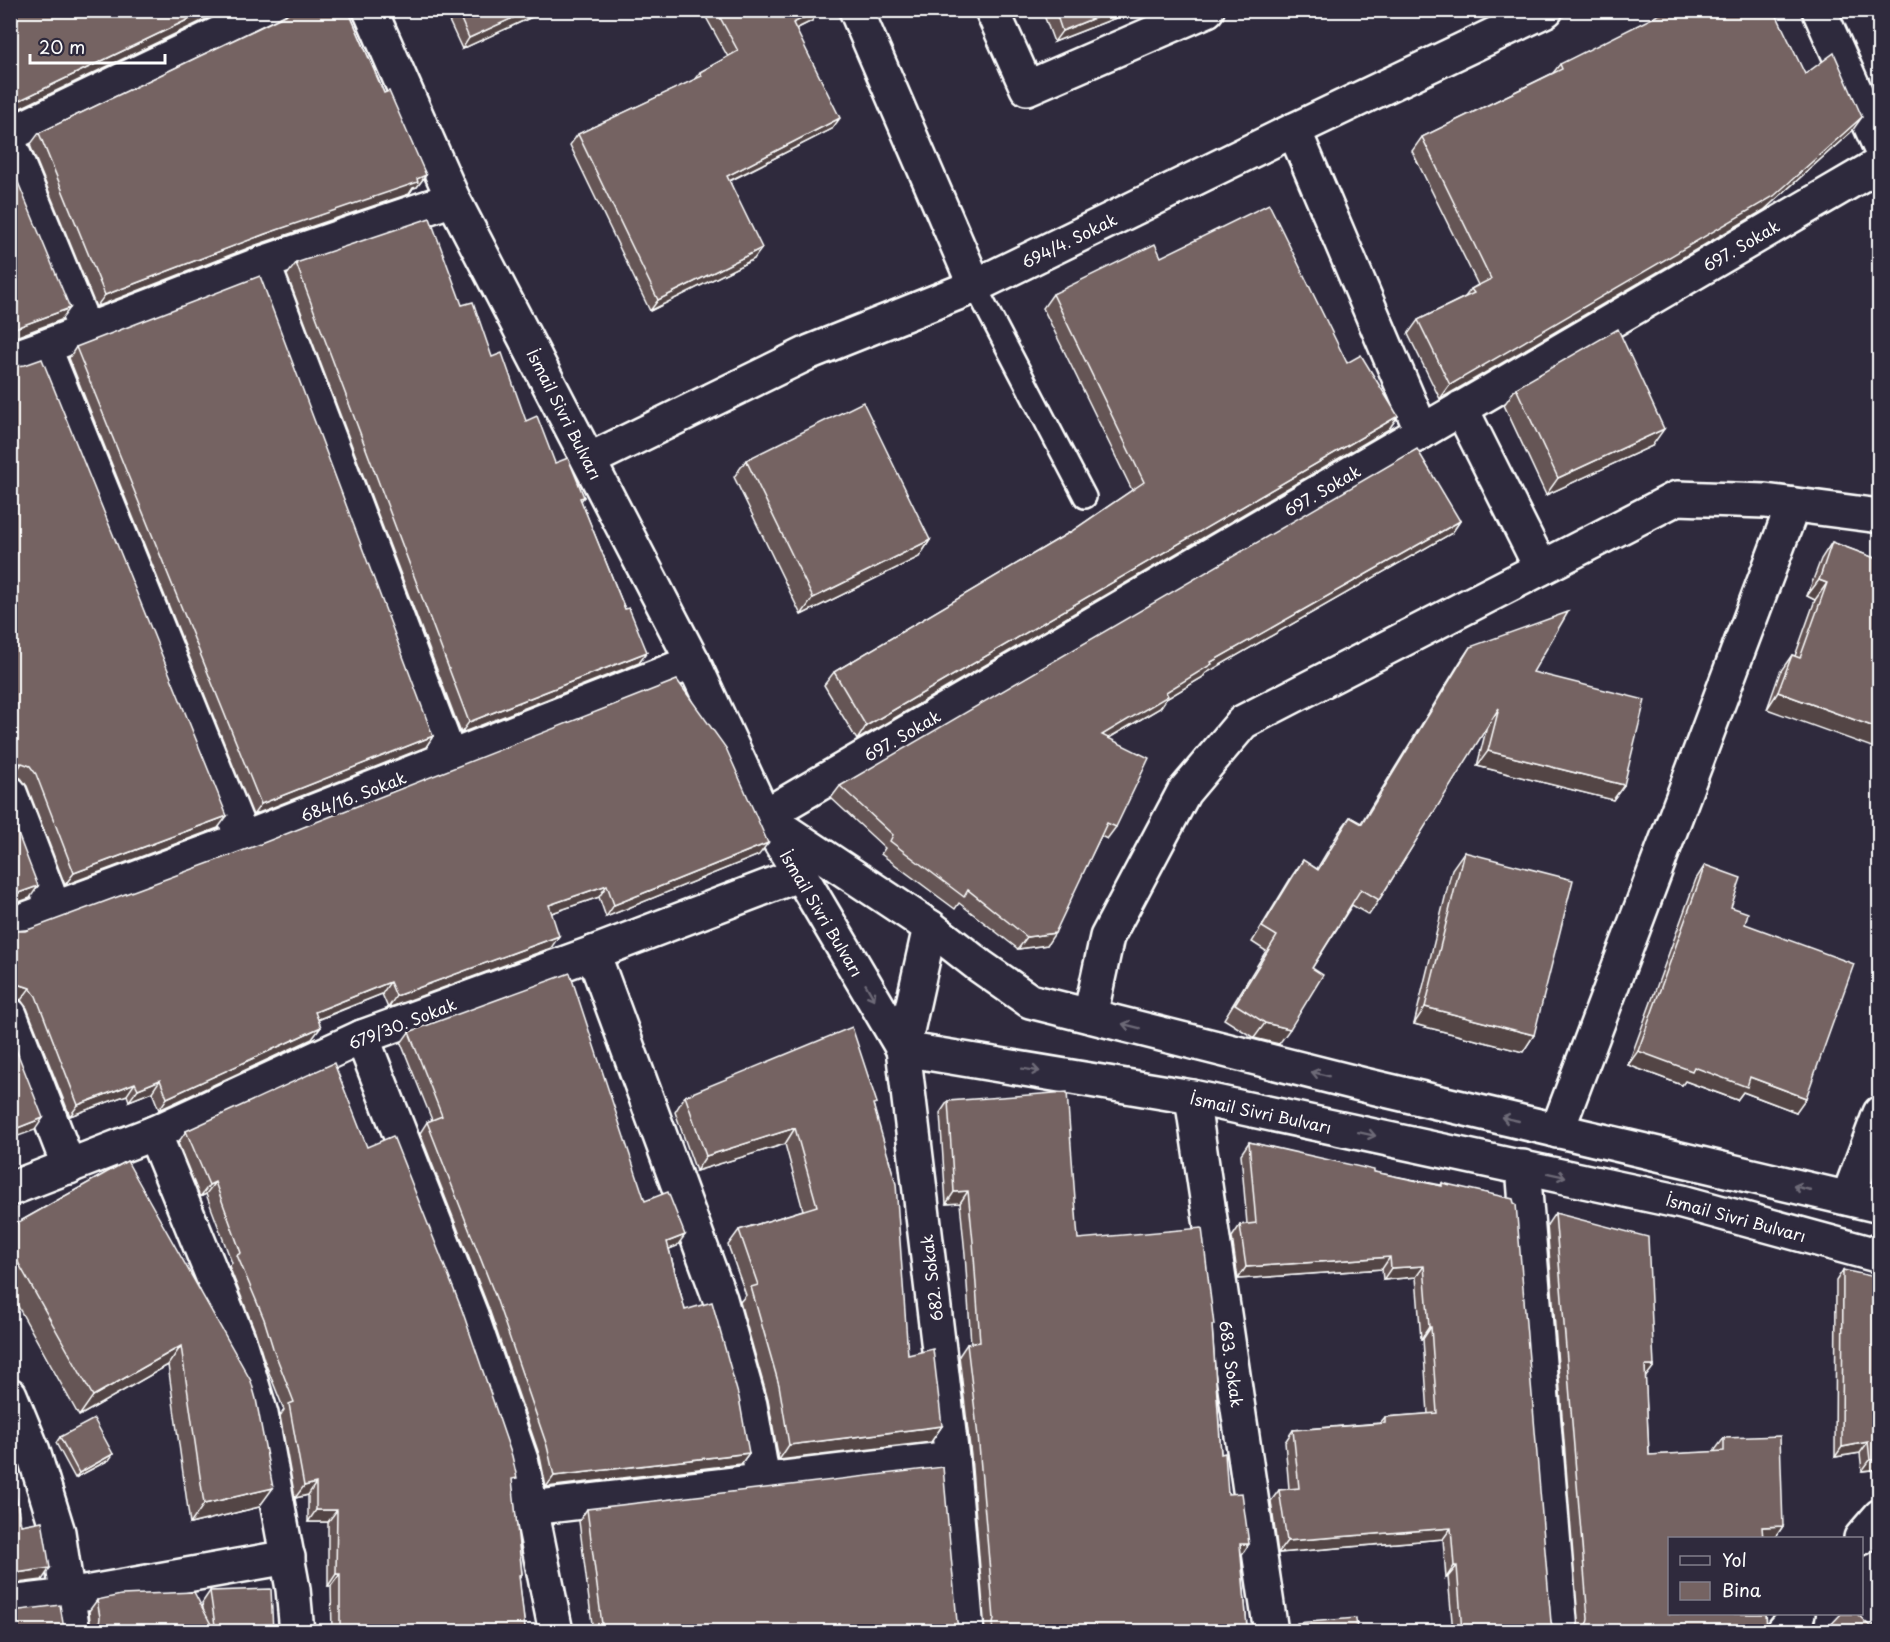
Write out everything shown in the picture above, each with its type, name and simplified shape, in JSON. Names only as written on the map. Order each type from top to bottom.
[{"type":"street","points":[[10,134],[269,10]]},
{"type":"street","name":"İsmail Sivri Bulvarı","points":[[370,10],[453,198],[693,663],[764,816],[801,874],[903,1049],[1192,1097],[1523,1167],[1682,1202],[1880,1256]]},
{"type":"street","points":[[856,10],[975,286]]},
{"type":"street","points":[[992,10],[1027,88],[1173,17],[1207,10]]},
{"type":"street","name":"694/4. Sokak","points":[[589,460],[810,352],[975,286],[1546,10]]},
{"type":"street","points":[[1820,10],[1880,147]]},
{"type":"street","points":[[1294,130],[1422,432]]},
{"type":"street","points":[[10,145],[86,331]]},
{"type":"street","name":"697. Sokak","points":[[764,816],[1880,164]]},
{"type":"street","points":[[10,359],[263,263],[453,198]]},
{"type":"street","points":[[263,263],[450,758]]},
{"type":"street","points":[[44,348],[243,839]]},
{"type":"street","points":[[1461,408],[1541,568]]},
{"type":"street","points":[[1090,1016],[1107,937],[1184,792],[1243,722],[1677,498],[1765,501],[1880,516]]},
{"type":"street","points":[[1557,1131],[1792,505]]},
{"type":"street","name":"684/16. Sokak","points":[[10,925],[243,839],[693,663]]},
{"type":"street","points":[[10,793],[54,908]]},
{"type":"street","name":"İsmail Sivri Bulvarı","points":[[764,816],[930,927],[1030,1001],[1364,1085],[1880,1206]]},
{"type":"street","name":"679/30. Sokak","points":[[10,1189],[154,1133],[362,1037],[801,874]]},
{"type":"street","name":"682. Sokak","points":[[930,927],[903,1049],[952,1458],[967,1632]]},
{"type":"street","points":[[593,953],[720,1299],[750,1405],[763,1480]]},
{"type":"street","points":[[10,1015],[69,1167]]},
{"type":"street","points":[[362,1037],[471,1315],[522,1463],[556,1632]]},
{"type":"street","name":"683. Sokak","points":[[1192,1097],[1271,1632]]},
{"type":"street","points":[[1848,1198],[1880,1113]]},
{"type":"street","points":[[154,1133],[238,1338],[261,1414],[288,1557],[297,1632]]},
{"type":"street","points":[[1523,1167],[1562,1632]]},
{"type":"street","points":[[10,1395],[33,1451],[58,1532],[73,1632]]},
{"type":"street","points":[[531,1509],[952,1458]]},
{"type":"street","points":[[1863,1537],[1880,1516]]},
{"type":"street","points":[[10,1603],[68,1596],[288,1557]]},
{"type":"street","points":[[1783,1632],[1797,1615]]},
{"type":"lane","points":[[975,286],[1085,497]]},
{"type":"building","points":[[10,10],[47,11],[208,10],[10,105]]},
{"type":"building","points":[[291,10],[348,10],[384,93],[389,91],[426,175],[417,179],[418,182],[265,234],[105,295],[39,133],[286,15]]},
{"type":"building","points":[[457,10],[530,10],[469,38]]},
{"type":"building","points":[[716,10],[819,10],[793,23],[840,118],[727,176],[762,248],[658,300],[578,134],[702,76],[700,72],[738,51]]},
{"type":"building","points":[[1055,10],[1114,10],[1062,31]]},
{"type":"building","points":[[1668,10],[1774,10],[1805,74],[1834,53],[1862,117],[1774,196],[1450,385],[1418,320],[1474,293],[1471,289],[1491,279],[1422,137],[1562,69],[1560,64]]},
{"type":"building","points":[[10,163],[70,308],[10,330]]},
{"type":"building","points":[[1269,204],[1347,363],[1361,355],[1398,416],[866,726],[834,672],[1072,531],[1144,482],[1053,294],[1155,244],[1161,257]]},
{"type":"building","points":[[430,218],[462,305],[473,302],[492,357],[502,353],[526,421],[537,416],[555,463],[568,458],[584,497],[580,498],[625,609],[629,608],[647,652],[469,722],[296,263]]},
{"type":"building","points":[[260,276],[433,736],[261,804],[76,347]]},
{"type":"building","points":[[1618,329],[1664,429],[1558,478],[1516,388]]},
{"type":"building","points":[[42,359],[227,816],[74,873],[36,774],[30,766],[22,763],[10,764],[10,363],[16,366],[25,365]]},
{"type":"building","points":[[863,402],[930,540],[813,598],[746,460]]},
{"type":"building","points":[[1417,449],[1460,521],[1211,662],[1212,664],[1166,692],[1168,696],[1102,735],[1149,758],[1116,827],[1107,823],[1055,933],[1027,937],[968,890],[964,897],[890,841],[893,835],[840,786]]},
{"type":"building","points":[[1832,542],[1880,560],[1880,729],[1778,692],[1792,655],[1800,658],[1827,583],[1819,580]]},
{"type":"building","points":[[1568,612],[1533,672],[1645,700],[1624,785],[1488,751],[1499,708],[1379,900],[1361,889],[1312,968],[1323,975],[1290,1029],[1265,1023],[1235,1004],[1277,936],[1262,927],[1303,860],[1318,870],[1350,817],[1362,824],[1470,647]]},
{"type":"building","points":[[677,680],[726,748],[768,843],[614,905],[607,885],[549,905],[559,936],[396,996],[390,982],[315,1012],[321,1027],[167,1098],[160,1080],[138,1089],[135,1083],[78,1105],[36,996],[30,988],[21,985],[10,986],[10,929],[25,931],[258,845]]},
{"type":"building","points":[[10,813],[38,886],[10,896]]},
{"type":"building","points":[[1464,852],[1573,880],[1534,1035],[1425,1007]]},
{"type":"building","points":[[1705,865],[1741,878],[1731,907],[1748,913],[1745,924],[1854,964],[1806,1098],[1750,1077],[1747,1087],[1694,1067],[1692,1071],[1638,1051]]},
{"type":"building","points":[[570,973],[645,1201],[668,1192],[685,1235],[667,1242],[685,1310],[712,1302],[739,1398],[749,1453],[554,1476],[547,1446],[496,1298],[427,1122],[442,1116],[409,1032]]},
{"type":"building","points":[[852,1027],[877,1103],[873,1104],[896,1184],[908,1355],[933,1349],[942,1426],[789,1445],[779,1385],[751,1287],[758,1285],[739,1230],[817,1206],[795,1128],[706,1156],[685,1096]]},
{"type":"building","points":[[10,1034],[43,1118],[10,1131]]},
{"type":"building","points":[[334,1063],[367,1147],[393,1136],[462,1310],[512,1456],[517,1478],[512,1479],[522,1574],[519,1575],[525,1629],[522,1629],[522,1632],[340,1632],[340,1574],[336,1574],[337,1510],[316,1510],[316,1483],[304,1486],[289,1404],[294,1402],[264,1319],[237,1255],[241,1253],[215,1182],[209,1185],[186,1131]]},
{"type":"building","points":[[1067,1092],[1078,1239],[1202,1228],[1214,1325],[1212,1325],[1221,1454],[1225,1453],[1228,1494],[1242,1493],[1249,1544],[1240,1544],[1247,1627],[1262,1626],[1265,1632],[989,1632],[994,1619],[979,1445],[967,1344],[980,1342],[973,1242],[968,1191],[954,1192],[948,1101]]},
{"type":"building","points":[[1249,1142],[1374,1170],[1374,1172],[1442,1186],[1442,1183],[1513,1199],[1516,1204],[1551,1622],[1555,1632],[1462,1632],[1457,1566],[1454,1566],[1451,1528],[1287,1541],[1279,1490],[1299,1488],[1293,1430],[1385,1423],[1385,1417],[1437,1413],[1431,1327],[1429,1327],[1424,1266],[1391,1268],[1390,1257],[1246,1267],[1240,1225],[1256,1223]]},
{"type":"building","points":[[127,1161],[251,1381],[273,1488],[204,1504],[181,1346],[93,1396],[10,1248],[10,1227]]},
{"type":"building","points":[[1555,1213],[1648,1237],[1654,1366],[1645,1366],[1649,1455],[1724,1451],[1724,1438],[1780,1436],[1783,1526],[1762,1527],[1763,1537],[1668,1537],[1668,1615],[1766,1615],[1767,1632],[1583,1632],[1588,1619]]},
{"type":"building","points":[[1843,1270],[1880,1278],[1880,1459],[1870,1460],[1868,1442],[1842,1447]]},
{"type":"building","points":[[94,1419],[113,1454],[79,1473],[60,1437]]},
{"type":"building","points":[[10,1459],[21,1525],[42,1521],[50,1568],[10,1575]]},
{"type":"building","points":[[943,1467],[957,1622],[961,1632],[603,1632],[587,1509]]},
{"type":"building","points":[[271,1589],[273,1632],[216,1632],[210,1591]]},
{"type":"building","points":[[194,1592],[215,1632],[95,1632],[99,1626],[100,1617],[97,1600],[121,1595]]},
{"type":"building","points":[[60,1605],[67,1632],[10,1632],[10,1608],[20,1610]]},
{"type":"building","points":[[1840,1615],[1858,1615],[1871,1627],[1880,1619],[1880,1632],[1824,1632]]},
{"type":"building","points":[[1356,1618],[1357,1632],[1293,1632],[1297,1623]]}]
